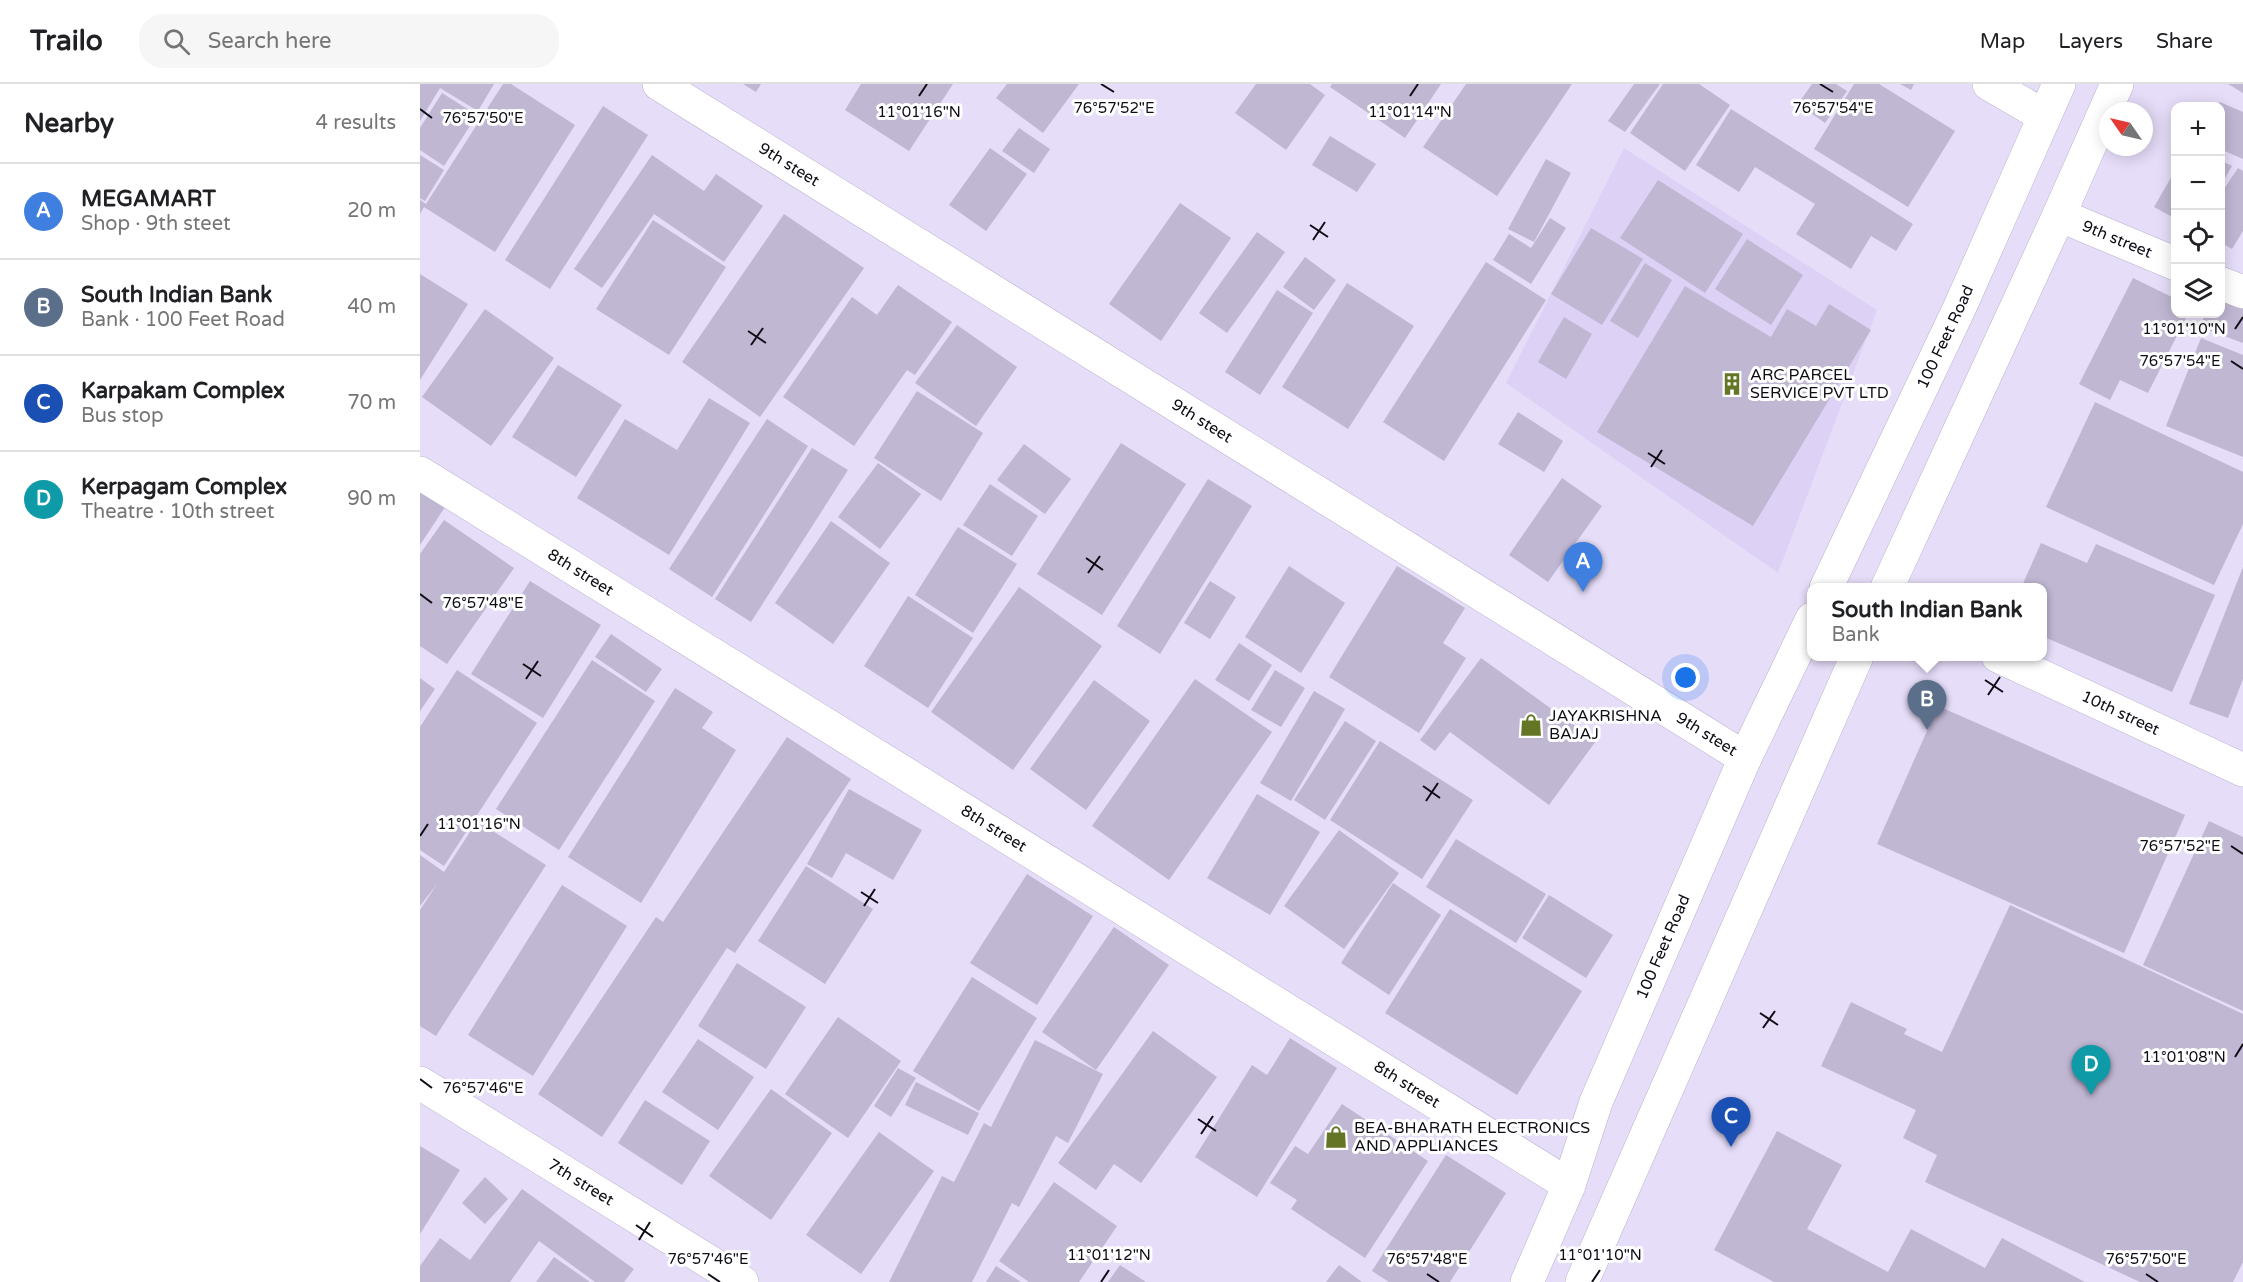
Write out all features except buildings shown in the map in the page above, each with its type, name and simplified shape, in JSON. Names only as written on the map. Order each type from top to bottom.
[{"type":"street","name":"9th steet","points":[[659,84],[1745,758]]},
{"type":"street","points":[[1989,84],[2044,116]]},
{"type":"street","name":"100 Feet Road","points":[[1828,583],[1959,309],[2059,84]]},
{"type":"street","points":[[1889,583],[2117,84]]},
{"type":"street","name":"9th street","points":[[2059,215],[2171,262]]},
{"type":"street","points":[[2225,285],[2243,292]]},
{"type":"street","name":"8th street","points":[[420,472],[1569,1185]]},
{"type":"street","name":"100 Feet Road","points":[[1527,1282],[1569,1185],[1596,1102],[1745,758],[1807,629]]},
{"type":"street","points":[[1582,1282],[1855,661]]},
{"type":"street","name":"10th street","points":[[2007,661],[2243,770]]},
{"type":"street","name":"7th street","points":[[420,1083],[742,1282]]},
{"type":"shaded area","name":"ARC PARCEL SERVICE PVT LTD","points":[[1624,148],[1877,310],[1778,573],[1506,383]]},
{"type":"place","name":"ARC PARCEL SERVICE PVT LTD","points":[[1732,384]]},
{"type":"place","name":"MEGAMART","points":[[1583,592]]},
{"type":"place","name":"JAYAKRISHNA BAJAJ","points":[[1531,725]]},
{"type":"place","name":"South Indian Bank","points":[[1927,730]]},
{"type":"place","name":"Kerpagam Complex","points":[[2091,1095]]},
{"type":"place","name":"BEA-BHARATH ELECTRONICS AND APPLIANCES","points":[[1336,1137]]},
{"type":"place","name":"Karpakam Complex","points":[[1731,1147]]}]
